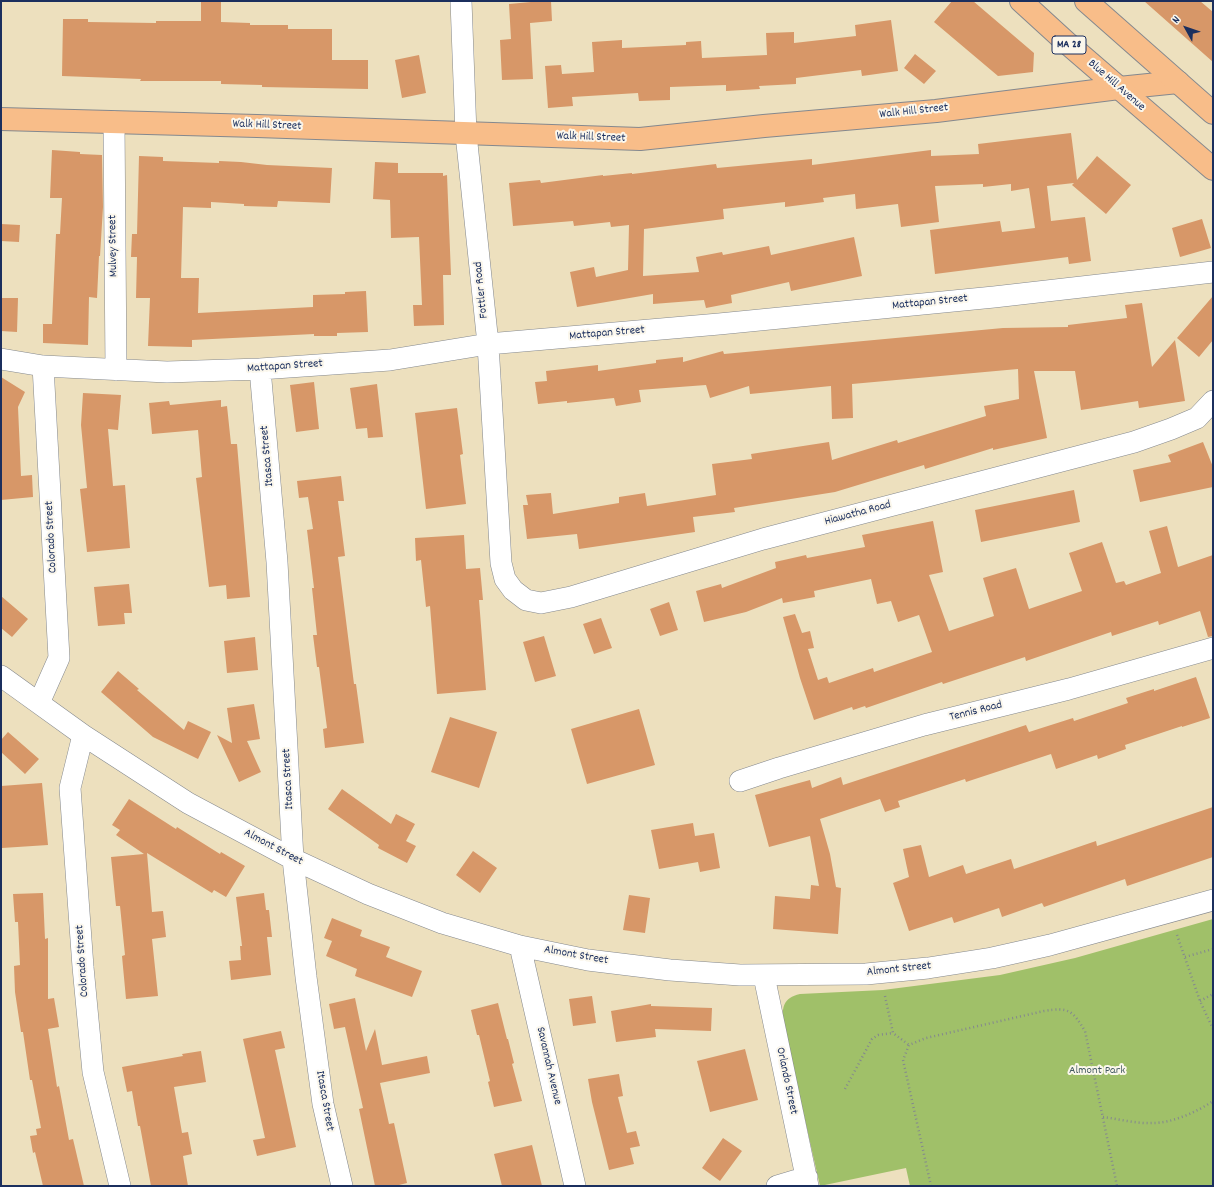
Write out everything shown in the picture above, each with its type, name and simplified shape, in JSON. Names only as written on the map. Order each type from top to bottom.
[{"type":"main road","name":"Blue Hill Avenue","points":[[1021,1],[1213,169]]},
{"type":"main road","points":[[1086,1],[1178,82],[1204,97],[1213,113]]},
{"type":"main road","name":"Walk Hill Street","points":[[1,119],[640,139],[764,126],[936,111],[1178,82]]},
{"type":"street","name":"Fottler Road","points":[[461,1],[466,134],[488,344],[498,534],[501,563],[505,579]]},
{"type":"street","name":"Mulvey Street","points":[[114,122],[116,370]]},
{"type":"street","name":"Mattapan Street","points":[[1,359],[43,366],[167,372],[260,369],[390,360],[488,344],[750,321],[994,297],[1213,272]]},
{"type":"street","name":"Colorado Street","points":[[39,703],[59,658],[43,366]]},
{"type":"street","name":"Itasca Street","points":[[260,369],[277,562],[293,859],[306,977],[323,1104],[342,1186]]},
{"type":"street","name":"Hiawatha Road","points":[[505,579],[513,590],[526,600],[541,603],[571,597],[770,537],[1134,442],[1197,418],[1213,401]]},
{"type":"street","name":"Tennis Road","points":[[740,781],[924,725],[1069,689],[1213,648]]},
{"type":"street","name":"Almont Street","points":[[1,676],[83,735],[188,803],[293,859],[368,894],[442,923],[520,946],[588,960],[670,970],[740,975],[866,974],[928,968],[992,958],[1050,945],[1213,900]]},
{"type":"street","name":"Colorado Street","points":[[83,735],[70,788],[83,967],[93,1072],[120,1186]]},
{"type":"street","name":"Savannah Avenue","points":[[520,946],[575,1186]]},
{"type":"street","name":"Orlando Street","points":[[764,976],[808,1182]]},
{"type":"street","points":[[777,1186],[808,1182]]},
{"type":"path","points":[[1177,935],[1200,1001],[1213,1029]]},
{"type":"path","points":[[1185,957],[1213,949]]},
{"type":"path","points":[[1200,1001],[1213,994]]},
{"type":"path","points":[[885,996],[893,1033],[909,1045]]},
{"type":"path","points":[[931,1186],[903,1060],[909,1045],[926,1038],[1044,1010],[1059,1009],[1070,1011],[1079,1020],[1085,1031],[1117,1186]]},
{"type":"path","points":[[845,1089],[872,1039],[878,1035],[893,1033]]},
{"type":"path","points":[[1103,1117],[1153,1123],[1176,1119],[1203,1109],[1213,1101]]},
{"type":"green space","name":"Almont Park","points":[[1213,919],[1213,1186],[910,1186],[906,1168],[820,1186],[783,1023],[783,1008],[790,998],[800,994],[883,990],[1000,975],[1075,958]]},
{"type":"building","points":[[201,1],[221,1],[221,22],[250,23],[250,25],[288,25],[288,29],[332,29],[332,60],[368,60],[368,89],[262,87],[262,85],[221,84],[221,81],[140,81],[141,79],[62,76],[63,19],[88,19],[88,22],[156,23],[156,21],[201,21]]},
{"type":"building","points":[[551,1],[552,21],[530,23],[533,79],[502,80],[500,40],[511,39],[509,4]]},
{"type":"building","points":[[952,1],[973,1],[1034,53],[1033,72],[998,76],[934,22]]},
{"type":"building","points":[[1144,1],[1200,1],[1213,12],[1213,62]]},
{"type":"building","points":[[891,20],[898,71],[862,76],[861,70],[796,78],[796,84],[759,86],[760,89],[726,91],[726,85],[670,87],[670,100],[639,101],[638,93],[572,97],[573,106],[548,108],[545,66],[561,65],[562,74],[594,72],[592,42],[622,40],[622,48],[686,45],[686,42],[701,41],[702,58],[767,55],[766,33],[794,32],[794,43],[856,36],[855,25]]},
{"type":"building","points":[[915,54],[936,71],[924,84],[904,68]]},
{"type":"building","points":[[419,55],[426,93],[402,98],[395,60]]},
{"type":"building","points":[[1071,133],[1077,180],[1097,156],[1131,185],[1106,214],[1072,185],[1074,183],[1047,186],[1051,221],[1085,217],[1091,261],[1069,264],[1068,257],[935,274],[930,230],[1000,221],[1002,232],[1035,228],[1029,188],[1011,191],[1011,184],[983,187],[983,184],[935,186],[939,222],[901,227],[898,204],[856,209],[855,194],[823,198],[824,202],[785,207],[785,202],[723,209],[724,219],[644,229],[643,276],[699,272],[696,257],[722,252],[723,255],[769,246],[771,255],[854,237],[862,276],[791,291],[789,282],[731,295],[732,303],[706,308],[704,300],[653,304],[653,294],[577,307],[570,272],[594,267],[596,277],[628,270],[629,225],[611,227],[610,222],[574,226],[573,221],[513,226],[509,183],[540,180],[541,183],[603,175],[632,174],[716,164],[717,168],[812,159],[812,165],[931,150],[931,156],[979,154],[978,144]]},
{"type":"building","points":[[52,150],[102,155],[103,207],[97,298],[89,297],[88,345],[43,343],[43,324],[52,324],[56,234],[60,234],[62,198],[50,198]]},
{"type":"building","points":[[139,156],[163,157],[163,161],[219,163],[219,161],[332,168],[330,203],[278,201],[277,207],[244,206],[244,204],[211,202],[211,208],[183,207],[181,278],[199,278],[198,313],[313,307],[313,295],[345,294],[345,292],[366,291],[368,332],[337,333],[337,336],[314,336],[314,334],[192,340],[192,347],[148,346],[150,298],[136,298],[137,257],[131,257],[132,234],[137,234]]},
{"type":"building","points":[[375,162],[398,163],[398,173],[443,173],[443,176],[447,175],[451,275],[443,275],[444,325],[414,326],[413,305],[422,305],[419,237],[391,238],[390,200],[373,199]]},
{"type":"building","points":[[1202,219],[1211,248],[1180,257],[1172,228]]},
{"type":"building","points":[[1,224],[20,225],[19,242],[1,241]]},
{"type":"building","points":[[1213,296],[1213,340],[1199,357],[1177,338]]},
{"type":"building","points":[[1,298],[18,298],[17,332],[1,331]]},
{"type":"building","points":[[1142,303],[1152,367],[1175,340],[1185,401],[1139,408],[1138,401],[1081,410],[1075,371],[1034,371],[1047,438],[993,450],[993,448],[925,469],[924,465],[835,492],[734,508],[735,512],[693,517],[695,532],[579,549],[577,534],[527,539],[523,505],[528,505],[526,495],[551,493],[553,514],[619,503],[619,497],[645,493],[647,506],[716,495],[712,464],[752,459],[751,454],[829,442],[832,460],[897,440],[898,443],[986,416],[984,406],[1019,399],[1018,369],[852,384],[853,418],[832,419],[831,386],[750,394],[749,386],[710,398],[706,385],[639,390],[641,402],[616,406],[614,398],[567,403],[567,401],[538,404],[535,382],[547,381],[546,371],[598,365],[598,371],[656,363],[656,360],[683,357],[683,362],[723,351],[724,354],[1003,328],[1068,327],[1068,325],[1127,318],[1125,305]]},
{"type":"building","points":[[1,377],[25,392],[18,407],[21,476],[32,475],[33,497],[1,500]]},
{"type":"building","points":[[314,382],[319,429],[296,432],[290,385]]},
{"type":"building","points":[[377,384],[383,437],[368,438],[367,428],[356,429],[350,388]]},
{"type":"building","points":[[83,393],[121,395],[118,430],[108,429],[113,486],[125,485],[130,548],[87,552],[80,489],[87,488],[81,425]]},
{"type":"building","points":[[221,400],[221,407],[227,406],[231,444],[237,444],[250,597],[227,599],[226,585],[209,587],[196,478],[202,477],[198,430],[152,434],[149,403],[169,401],[170,405]]},
{"type":"building","points":[[457,408],[463,454],[460,455],[466,504],[426,509],[415,413]]},
{"type":"building","points":[[1203,442],[1213,467],[1213,487],[1140,502],[1133,470],[1171,462],[1168,455]]},
{"type":"building","points":[[341,476],[344,501],[338,501],[345,556],[338,557],[354,684],[356,684],[364,743],[325,748],[323,729],[327,728],[313,635],[317,635],[312,588],[314,588],[307,530],[313,529],[308,497],[299,498],[297,481]]},
{"type":"building","points":[[1074,490],[1080,522],[981,542],[975,510]]},
{"type":"building","points":[[933,521],[943,572],[929,575],[949,631],[994,616],[983,578],[1016,568],[1029,609],[1082,591],[1069,553],[1102,542],[1116,583],[1124,581],[1126,585],[1161,573],[1149,531],[1167,526],[1178,567],[1213,555],[1213,636],[1208,637],[1200,611],[1159,625],[1158,621],[1112,636],[1111,632],[1026,661],[1025,657],[943,684],[942,682],[866,708],[865,706],[853,710],[852,707],[814,720],[800,678],[783,617],[795,614],[802,633],[810,631],[814,648],[808,649],[818,680],[827,677],[829,683],[873,668],[874,672],[932,652],[919,615],[898,622],[891,601],[877,604],[871,579],[814,591],[815,597],[783,603],[782,598],[746,612],[704,622],[696,591],[721,584],[722,588],[776,568],[775,562],[806,555],[807,558],[865,547],[862,535]]},
{"type":"building","points":[[464,535],[466,569],[480,568],[483,600],[479,600],[486,690],[437,694],[430,606],[426,607],[421,560],[416,561],[415,538]]},
{"type":"building","points":[[129,584],[132,613],[124,613],[125,624],[98,626],[94,587]]},
{"type":"building","points":[[1,596],[28,619],[12,637],[1,628]]},
{"type":"building","points":[[669,602],[678,630],[660,636],[650,609]]},
{"type":"building","points":[[601,618],[612,648],[594,654],[583,624]]},
{"type":"building","points":[[544,636],[556,676],[535,682],[523,642]]},
{"type":"building","points":[[255,637],[258,670],[227,673],[224,641]]},
{"type":"building","points":[[118,671],[139,689],[137,690],[184,730],[188,721],[211,732],[198,759],[153,737],[101,692]]},
{"type":"building","points":[[1196,677],[1210,718],[1125,745],[1126,749],[1098,759],[1097,755],[1056,769],[1051,754],[966,782],[965,779],[898,801],[900,807],[885,812],[880,799],[820,819],[830,854],[836,887],[841,888],[838,934],[773,929],[775,896],[810,899],[811,885],[819,886],[810,836],[769,847],[755,795],[810,780],[812,788],[841,777],[843,785],[1026,725],[1029,732],[1073,718],[1074,721],[1128,703],[1126,698],[1154,689],[1154,691]]},
{"type":"building","points":[[254,704],[260,739],[247,741],[261,772],[239,782],[217,735],[232,743],[227,708]]},
{"type":"building","points":[[639,709],[655,765],[587,784],[571,729]]},
{"type":"building","points":[[450,717],[497,732],[479,788],[431,772]]},
{"type":"building","points":[[8,732],[39,759],[25,774],[1,752],[1,740]]},
{"type":"building","points":[[42,783],[48,845],[2,848],[1,786]]},
{"type":"building","points":[[342,789],[391,824],[396,814],[415,824],[406,841],[416,846],[407,863],[378,848],[379,845],[328,809]]},
{"type":"building","points":[[129,799],[176,829],[177,827],[220,854],[221,852],[245,866],[226,897],[214,890],[212,893],[147,853],[152,912],[163,911],[166,937],[152,939],[158,996],[126,999],[122,956],[125,955],[120,906],[116,906],[111,857],[144,854],[116,835],[120,830],[112,825]]},
{"type":"building","points":[[1213,807],[1213,857],[1127,886],[1125,879],[1044,907],[1042,903],[1002,917],[999,908],[954,923],[952,917],[909,931],[893,883],[909,877],[903,849],[921,845],[929,877],[963,865],[966,874],[1011,859],[1014,869],[1096,841],[1097,846]]},
{"type":"building","points":[[693,823],[695,836],[714,833],[720,868],[700,872],[698,862],[659,869],[651,830]]},
{"type":"building","points":[[473,851],[497,868],[480,893],[456,875]]},
{"type":"building","points":[[43,893],[45,939],[48,938],[48,999],[54,998],[59,1027],[48,1029],[57,1087],[59,1086],[69,1140],[73,1139],[84,1186],[43,1186],[35,1152],[33,1153],[30,1136],[37,1135],[36,1129],[41,1128],[32,1080],[30,1080],[15,992],[14,966],[20,965],[18,922],[15,922],[13,894]]},
{"type":"building","points":[[264,893],[266,910],[269,910],[272,937],[267,937],[271,975],[231,980],[229,961],[241,960],[240,946],[242,946],[236,897]]},
{"type":"building","points":[[629,895],[650,898],[645,933],[623,930]]},
{"type":"building","points":[[332,918],[362,930],[360,936],[390,947],[386,957],[422,971],[412,997],[355,976],[357,969],[326,956],[332,941],[324,938]]},
{"type":"building","points":[[592,996],[596,1023],[573,1026],[569,999]]},
{"type":"building","points":[[355,998],[366,1051],[375,1029],[382,1065],[427,1056],[430,1073],[380,1083],[389,1124],[394,1123],[407,1183],[395,1186],[375,1186],[359,1109],[363,1108],[345,1027],[334,1029],[329,1004]]},
{"type":"building","points":[[498,1003],[514,1063],[512,1064],[522,1101],[494,1107],[488,1082],[490,1081],[479,1035],[477,1035],[471,1010]]},
{"type":"building","points":[[651,1004],[651,1006],[712,1008],[711,1031],[655,1029],[656,1037],[616,1042],[611,1011]]},
{"type":"building","points":[[281,1031],[285,1048],[275,1050],[296,1147],[257,1156],[253,1140],[265,1138],[243,1039]]},
{"type":"building","points":[[745,1049],[758,1100],[710,1112],[697,1061]]},
{"type":"building","points":[[201,1051],[206,1082],[174,1087],[182,1133],[188,1132],[192,1154],[183,1156],[188,1186],[151,1186],[132,1091],[127,1092],[122,1067],[183,1056],[182,1054]]},
{"type":"building","points":[[619,1074],[623,1096],[618,1097],[627,1133],[636,1131],[640,1146],[630,1148],[634,1164],[609,1170],[592,1102],[588,1079]]},
{"type":"building","points":[[723,1138],[742,1151],[720,1181],[702,1168]]},
{"type":"building","points":[[532,1145],[542,1186],[502,1186],[494,1154]]}]
